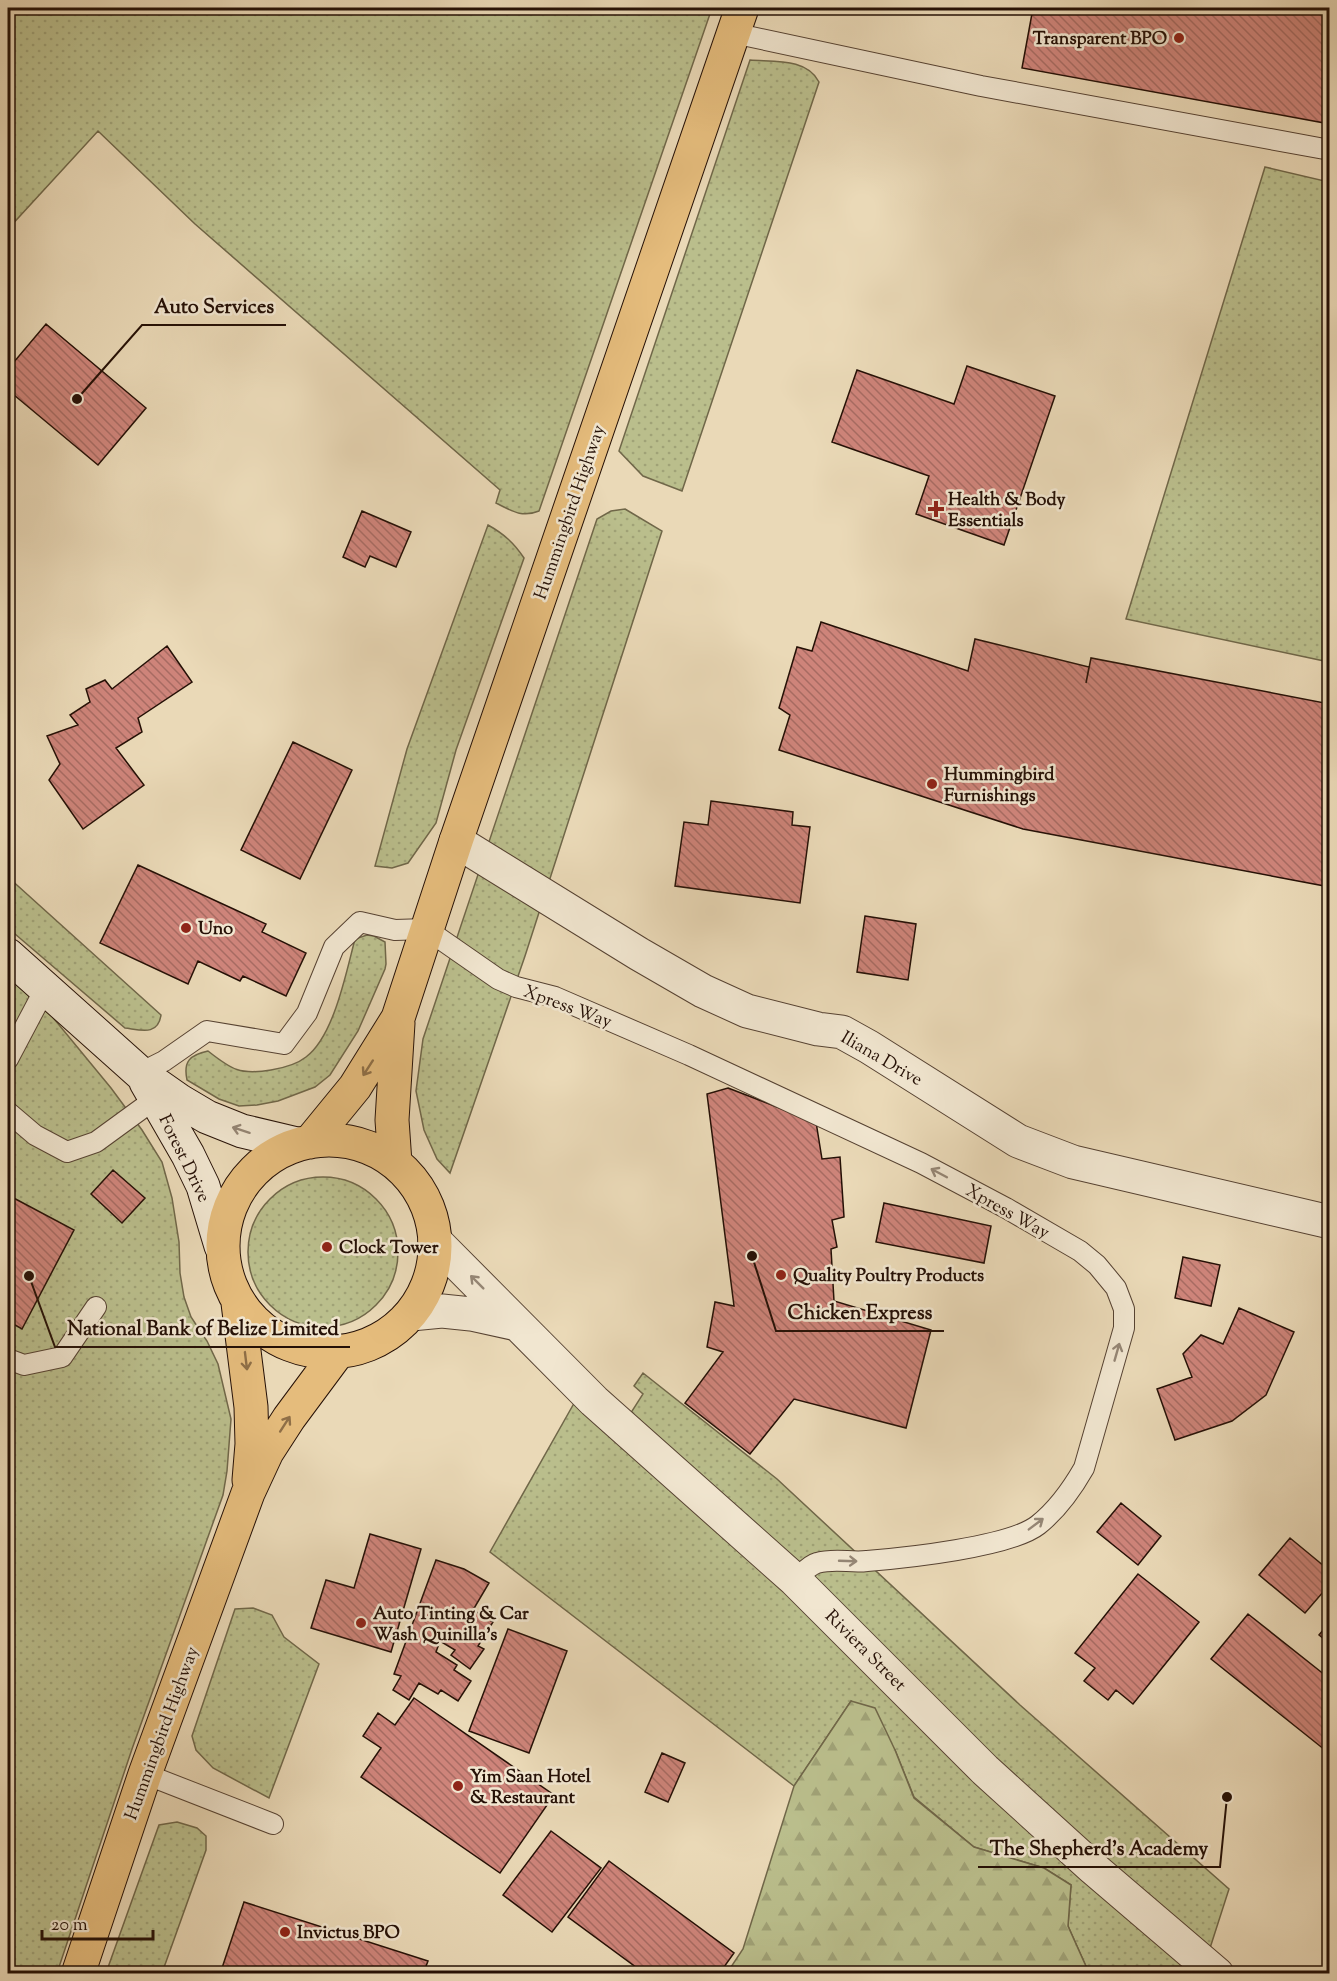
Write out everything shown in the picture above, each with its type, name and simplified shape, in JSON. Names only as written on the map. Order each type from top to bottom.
[{"type":"main road","name":"Hummingbird Highway","points":[[395,1163],[392,1120],[398,1018],[426,929],[738,20]]},
{"type":"main road","name":"Hummingbird Highway","points":[[304,1143],[355,1088],[398,1018]]},
{"type":"main road","points":[[331,1140],[365,1146],[395,1163],[416,1185],[429,1211],[435,1241],[433,1266],[425,1292],[411,1314],[391,1333],[366,1346],[338,1352],[309,1350],[281,1342],[257,1325],[238,1303],[226,1275],[221,1246],[227,1212],[242,1182],[267,1159],[304,1143],[331,1140]]},
{"type":"main road","name":"Hummingbird Highway","points":[[238,1303],[251,1407],[252,1444],[248,1494]]},
{"type":"main road","name":"Hummingbird Highway","points":[[78,1974],[145,1774],[248,1494],[267,1452],[338,1352]]},
{"type":"street","name":"Iliana Drive","points":[[456,841],[703,991],[747,1011],[818,1029],[842,1032],[1018,1141],[1072,1162],[1329,1222]]},
{"type":"street","name":"Forest Drive","points":[[8,955],[148,1086],[203,1186],[221,1246]]},
{"type":"street","name":"Forest Drive","points":[[148,1086],[207,1117],[242,1131],[304,1143]]},
{"type":"street","name":"Riviera Street","points":[[435,1241],[594,1401],[795,1580],[985,1770],[1093,1868],[1217,1974]]},
{"type":"street","points":[[411,1314],[442,1311],[471,1314],[517,1324]]},
{"type":"lane","points":[[738,20],[981,86],[1329,150]]},
{"type":"lane","points":[[8,1112],[35,1135],[67,1152],[96,1142],[148,1086],[164,1061],[207,1031],[284,1044],[308,1013],[334,946],[360,922],[395,930],[426,929]]},
{"type":"lane","name":"Xpress Way","points":[[426,929],[498,979],[516,987],[555,997],[689,1055],[964,1185],[1080,1251],[1097,1265],[1116,1288],[1124,1309],[1124,1328],[1084,1468],[1073,1488],[1037,1526],[1012,1538],[966,1548],[864,1562],[842,1560],[815,1563],[795,1580]]},
{"type":"lane","points":[[8,1059],[45,988]]},
{"type":"lane","points":[[8,1359],[24,1365],[62,1357],[96,1307]]},
{"type":"lane","points":[[145,1774],[273,1824]]},
{"type":"green space","points":[[8,8],[712,8],[539,511],[522,514],[496,503],[500,490],[195,224],[98,131],[8,229]]},
{"type":"green space","points":[[750,60],[798,65],[814,74],[819,82],[682,491],[643,476],[619,451]]},
{"type":"green space","points":[[1265,167],[1329,182],[1329,662],[1126,619]]},
{"type":"green space","points":[[625,509],[662,531],[525,956],[450,1173],[437,1159],[424,1130],[416,1091],[423,1039],[597,519],[611,511]]},
{"type":"green space","points":[[488,525],[508,539],[524,558],[456,750],[436,823],[408,863],[392,868],[375,866],[407,749]]},
{"type":"green space","points":[[8,877],[161,1015],[153,1029],[125,1028],[8,928]]},
{"type":"green space","points":[[367,935],[385,942],[385,969],[358,1031],[330,1075],[315,1087],[278,1101],[239,1106],[219,1099],[187,1080],[186,1068],[189,1060],[208,1051],[230,1067],[251,1072],[285,1067],[306,1057],[324,1034],[338,1003],[355,939]]},
{"type":"green space","points":[[8,963],[111,1088],[162,1162],[172,1198],[184,1297],[191,1317],[207,1341],[218,1364],[231,1419],[223,1495],[132,1749],[57,1973],[8,1973]]},
{"type":"green space","points":[[323,1177],[352,1183],[376,1199],[392,1223],[398,1252],[392,1281],[376,1305],[352,1321],[323,1327],[294,1321],[270,1305],[254,1281],[248,1252],[254,1223],[270,1199],[294,1183]]},
{"type":"green space","points":[[643,1373],[777,1479],[1020,1705],[1229,1889],[1202,1973],[1089,1973],[1068,1926],[1071,1885],[1044,1868],[974,1847],[914,1797],[895,1750],[851,1701],[794,1786],[490,1552],[577,1398],[620,1430],[643,1394],[634,1386]]},
{"type":"green space","points":[[253,1608],[272,1615],[284,1637],[319,1664],[269,1798],[213,1768],[196,1750],[192,1736],[235,1609]]},
{"type":"green space","points":[[851,1701],[875,1708],[914,1798],[974,1847],[1044,1868],[1071,1885],[1068,1926],[1089,1973],[727,1973],[743,1949],[794,1786]]},
{"type":"green space","points":[[177,1822],[197,1828],[206,1836],[206,1850],[162,1973],[106,1973],[159,1825]]},
{"type":"building","name":"Transparent BPO","points":[[1033,8],[1330,8],[1330,124],[1022,68]]},
{"type":"building","points":[[46,324],[146,408],[98,465],[8,390],[8,369]]},
{"type":"building","points":[[967,366],[1055,396],[1004,545],[916,514],[929,476],[832,442],[857,370],[954,404]]},
{"type":"building","points":[[362,511],[411,532],[396,567],[370,556],[365,567],[343,557]]},
{"type":"building","points":[[821,622],[968,671],[975,639],[1089,667],[1086,683],[1091,658],[1330,704],[1330,887],[1023,829],[779,750],[790,715],[779,708],[797,647],[812,651]]},
{"type":"building","points":[[167,646],[192,682],[138,718],[142,732],[116,748],[144,785],[83,829],[49,780],[60,764],[47,736],[78,725],[70,715],[90,702],[86,689],[105,680],[112,689]]},
{"type":"building","points":[[293,742],[352,770],[300,879],[241,850]]},
{"type":"building","points":[[711,801],[793,812],[792,825],[810,827],[800,903],[675,886],[684,822],[708,825]]},
{"type":"building","name":"Uno","points":[[138,865],[266,924],[262,932],[306,953],[286,996],[243,976],[240,981],[198,961],[188,984],[100,943]]},
{"type":"building","points":[[865,916],[916,924],[908,980],[857,972]]},
{"type":"building","name":"Quality Poultry Products","points":[[728,1088],[816,1122],[822,1159],[840,1157],[844,1217],[832,1220],[837,1247],[831,1249],[834,1301],[931,1330],[906,1428],[794,1399],[750,1454],[685,1403],[723,1352],[707,1347],[715,1302],[734,1306],[707,1094]]},
{"type":"building","points":[[113,1170],[145,1198],[122,1223],[91,1194]]},
{"type":"building","points":[[8,1195],[74,1230],[22,1329],[8,1321]]},
{"type":"building","points":[[884,1203],[991,1226],[984,1263],[876,1242]]},
{"type":"building","points":[[1183,1257],[1220,1265],[1211,1306],[1175,1298]]},
{"type":"building","points":[[1239,1308],[1294,1332],[1266,1395],[1232,1421],[1175,1440],[1157,1389],[1192,1377],[1183,1354],[1201,1335],[1223,1344]]},
{"type":"building","points":[[1121,1503],[1161,1536],[1138,1565],[1097,1532]]},
{"type":"building","points":[[370,1534],[421,1549],[391,1652],[311,1628],[326,1580],[354,1588]]},
{"type":"building","points":[[1290,1538],[1330,1571],[1330,1584],[1305,1613],[1259,1575]]},
{"type":"building","points":[[436,1560],[464,1569],[489,1583],[473,1610],[493,1622],[478,1646],[484,1649],[470,1669],[451,1655],[455,1650],[440,1641],[436,1652],[457,1665],[454,1670],[471,1681],[458,1701],[441,1690],[438,1694],[419,1683],[409,1700],[393,1690],[401,1676],[394,1674]]},
{"type":"building","points":[[1138,1574],[1199,1622],[1133,1704],[1116,1690],[1108,1700],[1084,1681],[1095,1668],[1075,1653]]},
{"type":"building","points":[[1248,1614],[1330,1679],[1330,1754],[1211,1659]]},
{"type":"building","points":[[1330,1622],[1330,1644],[1319,1635]]},
{"type":"building","points":[[508,1629],[567,1651],[529,1753],[469,1731]]},
{"type":"building","name":"Yim Saan Hotel & Restaurant","points":[[414,1698],[554,1795],[500,1873],[361,1777],[381,1748],[363,1736],[378,1713],[395,1725]]},
{"type":"building","points":[[662,1753],[685,1763],[668,1802],[645,1792]]},
{"type":"building","points":[[551,1831],[601,1868],[552,1932],[503,1895]]},
{"type":"building","points":[[609,1861],[734,1953],[719,1974],[633,1974],[637,1968],[568,1917]]},
{"type":"building","name":"Invictus BPO","points":[[244,1902],[428,1961],[423,1974],[220,1974]]},
{"type":"place","name":"Transparent BPO","points":[[1179,38]]},
{"type":"place","name":"Auto Services","points":[[77,399]]},
{"type":"place","name":"Health & Body Essentials","points":[[936,509]]},
{"type":"place","name":"Hummingbird Furnishings","points":[[932,784]]},
{"type":"place","name":"Uno","points":[[186,928]]},
{"type":"place","name":"Clock Tower","points":[[327,1247]]},
{"type":"place","name":"Chicken Express","points":[[752,1256]]},
{"type":"place","name":"Quality Poultry Products","points":[[781,1275]]},
{"type":"place","name":"National Bank of Belize Limited","points":[[29,1276]]},
{"type":"place","name":"Auto Tinting & Car Wash Quinilla's","points":[[361,1623]]},
{"type":"place","name":"Yim Saan Hotel & Restaurant","points":[[458,1786]]},
{"type":"place","name":"The Shepherd’s Academy","points":[[1227,1797]]},
{"type":"place","name":"Invictus BPO","points":[[285,1932]]}]
